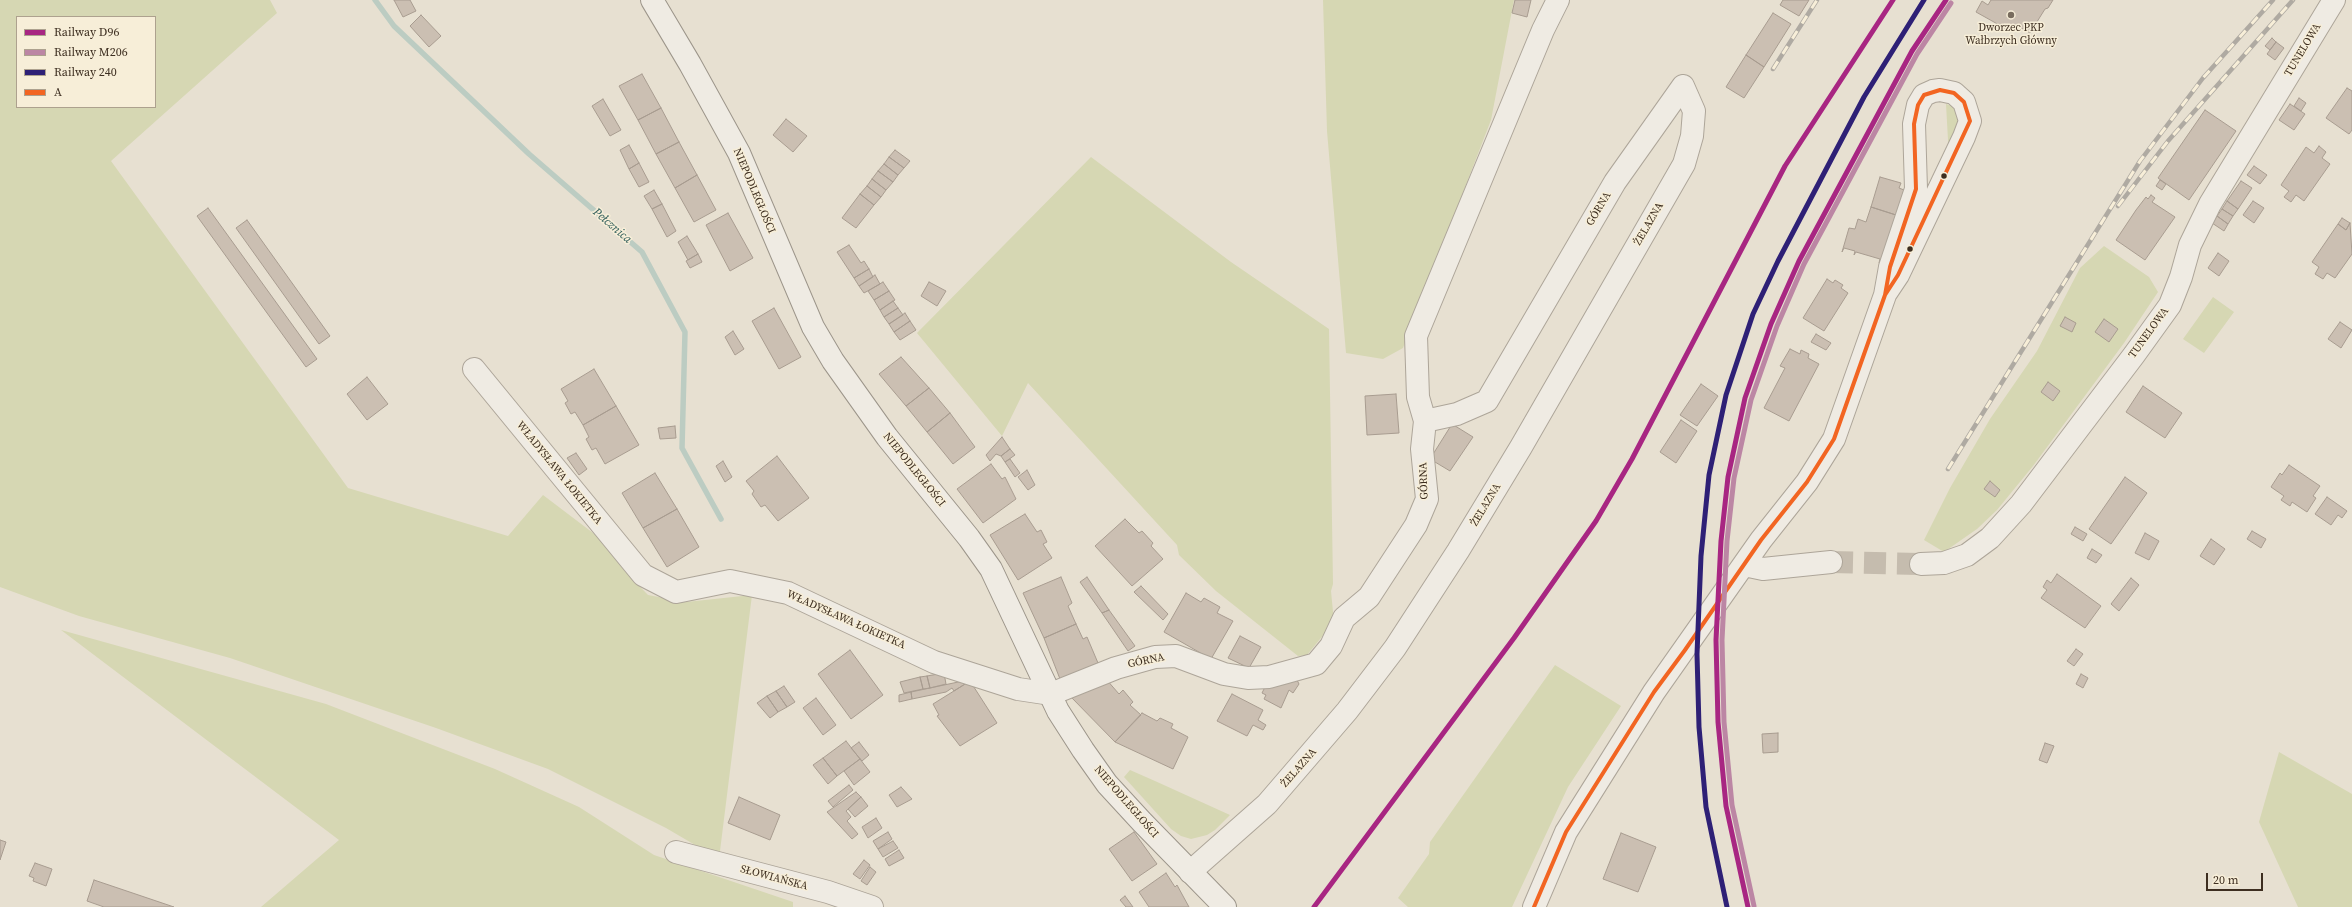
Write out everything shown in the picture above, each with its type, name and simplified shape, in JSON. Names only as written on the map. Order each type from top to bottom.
[{"type":"street","name":"NIEPODLEGŁOŚCI","points":[[652,0],[690,64],[739,153],[813,327],[833,361],[887,437],[969,538],[991,569],[1058,711],[1107,784],[1225,907]]},
{"type":"street","points":[[1425,421],[1418,397],[1416,336],[1543,30],[1558,0]]},
{"type":"street","name":"TUNELOWA","points":[[1921,564],[1944,562],[1967,555],[1990,538],[2021,504],[2134,355],[2170,305],[2181,277],[2190,245],[2210,204],[2334,0]]},
{"type":"street","name":"GÓRNA","points":[[1051,694],[1116,668],[1155,657],[1176,656],[1224,674],[1248,678],[1269,678],[1316,664],[1331,646],[1344,618],[1369,597],[1416,525],[1427,499],[1422,449],[1425,421],[1457,414],[1487,402],[1615,182],[1683,86]]},
{"type":"street","name":"ŻELAZNA","points":[[1190,872],[1267,804],[1342,717],[1395,648],[1458,551],[1521,447],[1684,164],[1692,136],[1694,111],[1683,86]]},
{"type":"street","points":[[1534,907],[1570,826],[1654,692],[1744,565],[1808,482],[1834,439],[1886,293],[1890,267],[1916,189],[1914,124],[1918,105],[1924,95],[1933,91],[1940,90],[1954,93],[1964,102],[1970,121],[1964,137],[1898,276],[1886,293]]},
{"type":"street","name":"WŁADYSŁAWA ŁOKIETKA","points":[[474,369],[643,575],[676,592],[730,581],[788,593],[934,662],[1018,689],[1051,694]]},
{"type":"street","points":[[1744,565],[1763,569],[1831,562]]},
{"type":"street","name":"SŁOWIAŃSKA","points":[[676,852],[828,892],[872,907]]},
{"type":"green space","points":[[0,0],[270,0],[277,13],[111,161],[348,488],[508,536],[543,495],[601,539],[623,569],[648,595],[686,602],[752,595],[719,859],[666,828],[548,769],[436,728],[230,658],[79,616],[0,587]]},
{"type":"green space","points":[[1323,0],[1514,0],[1491,120],[1403,348],[1383,359],[1346,353],[1327,131]]},
{"type":"green space","points":[[1946,104],[1952,106],[1960,117],[1949,158]]},
{"type":"green space","points":[[1091,157],[1231,262],[1329,329],[1333,584],[1331,591],[1334,622],[1307,655],[1298,656],[1216,591],[1179,555],[1177,545],[1028,383],[1002,436],[917,333]]},
{"type":"green space","points":[[2104,246],[2149,277],[2158,292],[2124,343],[2033,466],[1997,510],[1977,529],[1944,552],[1924,540],[1950,488],[1990,419],[2037,351],[2080,268]]},
{"type":"green space","points":[[2213,297],[2234,312],[2204,353],[2183,339]]},
{"type":"green space","points":[[61,630],[326,704],[495,769],[579,807],[654,855],[793,902],[793,907],[261,907],[339,840]]},
{"type":"green space","points":[[1555,665],[1621,706],[1568,787],[1512,907],[1408,907],[1398,898],[1429,854],[1430,842]]},
{"type":"green space","points":[[2279,752],[2352,794],[2352,907],[2298,907],[2259,822]]},
{"type":"green space","points":[[1130,770],[1230,815],[1215,830],[1207,835],[1191,839],[1181,836],[1171,829],[1124,777]]},
{"type":"building","points":[[394,0],[410,0],[416,11],[403,17]]},
{"type":"building","points":[[1515,0],[1531,0],[1527,17],[1512,13]]},
{"type":"building","points":[[1783,0],[1809,0],[1799,16],[1780,5]]},
{"type":"building","name":"Dworzec PKP Wałbrzych Główny","points":[[1991,0],[2053,0],[2048,8],[2045,9],[2030,33],[2016,25],[2010,31],[1976,12],[1982,1],[1988,5]]},
{"type":"building","points":[[1773,13],[1791,24],[1764,67],[1746,55]]},
{"type":"building","points":[[421,15],[441,36],[429,47],[410,26]]},
{"type":"building","points":[[2272,38],[2276,42],[2270,50],[2265,46]]},
{"type":"building","points":[[2276,42],[2284,48],[2275,60],[2267,54]]},
{"type":"building","points":[[1746,55],[1764,67],[1744,98],[1726,87]]},
{"type":"building","points":[[642,74],[661,108],[638,120],[619,86]]},
{"type":"building","points":[[2347,88],[2352,91],[2352,130],[2349,134],[2326,118]]},
{"type":"building","points":[[2299,98],[2306,103],[2301,111],[2294,106]]},
{"type":"building","points":[[603,99],[621,130],[610,136],[592,106]]},
{"type":"building","points":[[2290,104],[2305,114],[2294,130],[2279,120]]},
{"type":"building","points":[[661,108],[679,142],[656,154],[638,120]]},
{"type":"building","points":[[2205,110],[2236,131],[2189,200],[2158,178]]},
{"type":"building","points":[[786,119],[807,136],[793,152],[773,135]]},
{"type":"building","points":[[679,142],[697,175],[675,188],[656,154]]},
{"type":"building","points":[[629,145],[639,163],[629,169],[620,150]]},
{"type":"building","points":[[2319,146],[2326,152],[2322,158],[2330,164],[2304,201],[2296,195],[2291,202],[2284,197],[2289,191],[2281,185],[2306,147],[2314,153]]},
{"type":"building","points":[[895,150],[910,161],[904,168],[889,157]]},
{"type":"building","points":[[889,157],[904,168],[898,175],[884,164]]},
{"type":"building","points":[[639,163],[649,182],[639,187],[629,169]]},
{"type":"building","points":[[884,164],[898,175],[893,182],[878,171]]},
{"type":"building","points":[[2254,166],[2267,175],[2260,184],[2247,175]]},
{"type":"building","points":[[878,171],[893,182],[886,190],[872,179]]},
{"type":"building","points":[[697,175],[716,210],[694,222],[675,188]]},
{"type":"building","points":[[1880,177],[1901,183],[1899,188],[1904,190],[1896,215],[1871,207]]},
{"type":"building","points":[[872,179],[886,190],[881,197],[867,186]]},
{"type":"building","points":[[2160,180],[2166,184],[2162,190],[2156,186]]},
{"type":"building","points":[[2241,181],[2252,188],[2238,209],[2227,201]]},
{"type":"building","points":[[867,186],[881,197],[874,205],[860,194]]},
{"type":"building","points":[[654,190],[662,204],[652,209],[644,196]]},
{"type":"building","points":[[860,194],[874,205],[856,228],[842,218]]},
{"type":"building","points":[[2151,195],[2155,198],[2152,202],[2175,217],[2145,260],[2116,240],[2146,197],[2148,199]]},
{"type":"building","points":[[2227,201],[2238,209],[2233,216],[2222,209]]},
{"type":"building","points":[[2253,201],[2264,208],[2254,223],[2243,215]]},
{"type":"building","points":[[662,204],[676,231],[667,237],[652,209]]},
{"type":"building","points":[[1871,207],[1896,215],[1880,264],[1880,259],[1856,252],[1854,255],[1855,251],[1844,248],[1842,252],[1849,228],[1855,229],[1858,219],[1866,222]]},
{"type":"building","points":[[208,208],[317,359],[306,367],[197,216]]},
{"type":"building","points":[[2222,209],[2233,216],[2228,224],[2217,216]]},
{"type":"building","points":[[728,213],[753,258],[730,271],[706,225]]},
{"type":"building","points":[[2217,216],[2228,224],[2224,231],[2212,223]]},
{"type":"building","points":[[2342,218],[2350,223],[2346,230],[2338,224]]},
{"type":"building","points":[[247,220],[330,336],[319,344],[236,228]]},
{"type":"building","points":[[2350,223],[2352,254],[2335,278],[2327,273],[2323,279],[2315,274],[2319,267],[2312,262],[2338,224],[2346,230]]},
{"type":"building","points":[[687,236],[698,254],[688,260],[678,242]]},
{"type":"building","points":[[849,245],[861,263],[864,261],[869,269],[854,278],[837,252]]},
{"type":"building","points":[[2218,253],[2229,261],[2219,276],[2208,268]]},
{"type":"building","points":[[698,254],[702,262],[690,268],[686,261]]},
{"type":"building","points":[[869,269],[873,277],[859,286],[854,278]]},
{"type":"building","points":[[875,275],[880,284],[864,293],[859,286]]},
{"type":"building","points":[[1827,279],[1833,283],[1835,280],[1843,285],[1841,288],[1848,293],[1824,331],[1803,318]]},
{"type":"building","points":[[883,282],[889,291],[874,300],[868,291]]},
{"type":"building","points":[[929,282],[946,291],[937,306],[921,296]]},
{"type":"building","points":[[889,291],[895,300],[880,310],[874,300]]},
{"type":"building","points":[[893,301],[898,308],[884,317],[880,310]]},
{"type":"building","points":[[774,308],[801,357],[779,369],[752,321]]},
{"type":"building","points":[[898,308],[903,315],[889,324],[884,317]]},
{"type":"building","points":[[905,313],[910,321],[894,332],[889,324]]},
{"type":"building","points":[[2065,317],[2076,323],[2072,332],[2060,326]]},
{"type":"building","points":[[2104,319],[2118,329],[2109,342],[2095,332]]},
{"type":"building","points":[[910,321],[916,330],[900,340],[894,332]]},
{"type":"building","points":[[2340,322],[2352,330],[2341,348],[2328,339]]},
{"type":"building","points":[[733,331],[744,349],[735,355],[725,337]]},
{"type":"building","points":[[1816,334],[1831,343],[1826,350],[1811,342]]},
{"type":"building","points":[[1790,349],[1800,354],[1801,350],[1809,354],[1808,358],[1819,364],[1789,421],[1764,408],[1785,368],[1780,366]]},
{"type":"building","points":[[901,357],[929,388],[906,406],[879,374]]},
{"type":"building","points":[[594,369],[616,406],[583,425],[575,412],[571,414],[565,403],[568,401],[561,389]]},
{"type":"building","points":[[367,377],[388,404],[367,420],[347,394]]},
{"type":"building","points":[[2048,382],[2060,391],[2053,401],[2041,392]]},
{"type":"building","points":[[1701,384],[1718,396],[1697,426],[1680,415]]},
{"type":"building","points":[[2143,386],[2182,413],[2165,438],[2126,412]]},
{"type":"building","points":[[929,388],[950,413],[927,432],[906,406]]},
{"type":"building","points":[[1396,394],[1399,433],[1367,435],[1365,396]]},
{"type":"building","points":[[616,406],[639,445],[605,464],[596,448],[592,450],[586,439],[589,437],[583,425]]},
{"type":"building","points":[[950,413],[975,447],[953,464],[927,432]]},
{"type":"building","points":[[1681,420],[1697,431],[1676,463],[1660,452]]},
{"type":"building","points":[[1452,424],[1473,437],[1450,471],[1430,459]]},
{"type":"building","points":[[675,426],[676,438],[660,439],[658,428]]},
{"type":"building","points":[[1002,437],[1010,449],[1001,456],[996,454],[990,461],[986,455]]},
{"type":"building","points":[[1010,449],[1015,455],[1005,462],[1001,456]]},
{"type":"building","points":[[576,453],[587,469],[579,475],[567,458]]},
{"type":"building","points":[[777,456],[809,498],[778,521],[765,505],[761,507],[752,494],[754,491],[746,481]]},
{"type":"building","points":[[1010,459],[1020,473],[1015,477],[1005,462]]},
{"type":"building","points":[[723,461],[732,477],[725,482],[716,466]]},
{"type":"building","points":[[991,464],[1002,479],[1005,477],[1016,499],[983,523],[957,489]]},
{"type":"building","points":[[2289,465],[2320,486],[2313,496],[2316,498],[2307,512],[2292,502],[2290,506],[2281,500],[2284,496],[2271,487],[2280,473],[2282,475]]},
{"type":"building","points":[[1027,470],[1035,485],[1028,490],[1018,477]]},
{"type":"building","points":[[655,473],[677,509],[643,528],[622,493]]},
{"type":"building","points":[[2125,477],[2147,493],[2111,544],[2089,529]]},
{"type":"building","points":[[1990,481],[2000,490],[1995,497],[1984,489]]},
{"type":"building","points":[[2327,497],[2347,511],[2342,518],[2338,515],[2331,525],[2315,514]]},
{"type":"building","points":[[677,509],[699,547],[667,567],[643,528]]},
{"type":"building","points":[[1025,514],[1037,532],[1041,530],[1047,542],[1043,544],[1052,558],[1018,580],[990,535]]},
{"type":"building","points":[[1125,519],[1139,533],[1142,531],[1153,543],[1151,546],[1163,559],[1132,586],[1095,546]]},
{"type":"building","points":[[2075,527],[2087,534],[2083,541],[2071,534]]},
{"type":"building","points":[[2252,531],[2266,539],[2261,548],[2247,539]]},
{"type":"building","points":[[2145,533],[2159,541],[2149,560],[2135,553]]},
{"type":"building","points":[[2211,539],[2225,549],[2214,565],[2200,556]]},
{"type":"building","points":[[2092,549],[2102,555],[2096,563],[2087,558]]},
{"type":"building","points":[[2057,574],[2101,606],[2085,628],[2041,598],[2047,590],[2043,587],[2047,580],[2051,583]]},
{"type":"building","points":[[1061,577],[1072,603],[1068,606],[1076,624],[1044,638],[1023,593]]},
{"type":"building","points":[[1087,577],[1109,610],[1102,613],[1080,582]]},
{"type":"building","points":[[2131,578],[2139,585],[2119,611],[2111,604]]},
{"type":"building","points":[[1141,586],[1168,614],[1163,620],[1134,592]]},
{"type":"building","points":[[1186,593],[1201,602],[1204,598],[1220,607],[1217,613],[1233,621],[1211,659],[1164,632]]},
{"type":"building","points":[[1109,610],[1135,646],[1128,651],[1102,613]]},
{"type":"building","points":[[1076,624],[1083,639],[1087,637],[1098,663],[1060,679],[1044,638]]},
{"type":"building","points":[[1240,636],[1261,647],[1249,668],[1228,658]]},
{"type":"building","points":[[2076,649],[2083,654],[2074,666],[2067,661]]},
{"type":"building","points":[[850,650],[883,695],[851,719],[818,674]]},
{"type":"building","points":[[944,673],[946,684],[930,688],[927,676]]},
{"type":"building","points":[[2081,674],[2088,678],[2083,688],[2076,684]]},
{"type":"building","points":[[927,676],[930,688],[923,689],[920,677]]},
{"type":"building","points":[[920,677],[923,689],[904,693],[900,682]]},
{"type":"building","points":[[1106,679],[1119,694],[1123,690],[1133,702],[1130,705],[1141,715],[1115,742],[1071,697]]},
{"type":"building","points":[[1297,680],[1299,684],[1293,693],[1289,690],[1281,708],[1264,699],[1266,695],[1262,693],[1267,683]]},
{"type":"building","points":[[963,681],[965,684],[954,691],[952,688],[946,692],[912,699],[911,692]]},
{"type":"building","points":[[970,681],[997,723],[960,746],[937,716],[939,715],[933,704]]},
{"type":"building","points":[[784,686],[795,702],[787,707],[776,691]]},
{"type":"building","points":[[776,691],[787,707],[778,712],[767,696]]},
{"type":"building","points":[[911,692],[912,699],[899,702],[899,695]]},
{"type":"building","points":[[1232,694],[1263,710],[1258,720],[1266,725],[1263,730],[1253,725],[1247,736],[1217,721]]},
{"type":"building","points":[[767,696],[778,712],[770,718],[757,703]]},
{"type":"building","points":[[816,698],[836,725],[823,735],[803,708]]},
{"type":"building","points":[[1142,713],[1157,721],[1160,718],[1173,724],[1171,728],[1188,737],[1173,769],[1115,742]]},
{"type":"building","points":[[1778,733],[1778,752],[1763,753],[1762,734]]},
{"type":"building","points":[[846,741],[860,759],[837,776],[823,758]]},
{"type":"building","points":[[859,742],[869,755],[862,761],[851,748]]},
{"type":"building","points":[[2045,743],[2054,746],[2047,763],[2039,760]]},
{"type":"building","points":[[823,758],[837,776],[828,784],[813,765]]},
{"type":"building","points":[[860,759],[870,772],[854,785],[844,771]]},
{"type":"building","points":[[849,785],[853,790],[833,807],[828,801]]},
{"type":"building","points":[[901,787],[912,799],[897,807],[889,795]]},
{"type":"building","points":[[856,792],[861,797],[846,811],[851,817],[847,821],[858,834],[852,839],[827,812]]},
{"type":"building","points":[[739,797],[780,815],[770,840],[728,823]]},
{"type":"building","points":[[861,797],[868,806],[855,817],[848,809]]},
{"type":"building","points":[[876,818],[882,828],[868,838],[862,827]]},
{"type":"building","points":[[888,832],[892,839],[878,849],[873,841]]},
{"type":"building","points":[[1134,832],[1157,864],[1132,881],[1109,849]]},
{"type":"building","points":[[1621,833],[1656,847],[1638,892],[1603,879]]},
{"type":"building","points":[[0,840],[6,842],[0,860]]},
{"type":"building","points":[[893,841],[898,848],[883,857],[878,849]]},
{"type":"building","points":[[899,850],[904,858],[889,866],[885,859]]},
{"type":"building","points":[[864,860],[870,865],[860,879],[853,874]]},
{"type":"building","points":[[35,863],[52,869],[46,886],[33,881],[34,878],[29,876]]},
{"type":"building","points":[[870,867],[876,872],[867,885],[861,881]]},
{"type":"building","points":[[1166,873],[1175,887],[1177,885],[1189,907],[1149,907],[1139,892]]},
{"type":"building","points":[[94,880],[174,907],[104,907],[87,901]]},
{"type":"building","points":[[1125,896],[1133,907],[1126,907],[1120,900]]},
{"type":"waterway","name":"Pełcznica","points":[[375,0],[394,26],[529,154],[642,252],[685,332],[682,448],[721,519]]},
{"type":"tunnel","points":[[1831,562],[1921,564]]},
{"type":"railway","points":[[1773,69],[1817,0]]},
{"type":"railway","points":[[1948,469],[2140,161],[2203,78],[2273,0]]},
{"type":"railway","points":[[2118,206],[2168,141],[2293,0]]},
{"type":"rail line","name":"D96","points":[[1314,907],[1514,638],[1596,521],[1632,459],[1785,166],[1893,0]]},
{"type":"rail line","name":"240","points":[[1727,907],[1706,807],[1699,727],[1697,654],[1701,556],[1709,475],[1726,395],[1753,314],[1778,261],[1864,97],[1924,0]]},
{"type":"rail line","name":"D96","points":[[1748,907],[1726,806],[1718,722],[1716,640],[1721,541],[1728,477],[1745,398],[1771,324],[1799,261],[1912,51],[1946,0]]},
{"type":"rail line","name":"M206","points":[[1754,906],[1732,805],[1724,722],[1722,640],[1727,541],[1734,478],[1751,400],[1777,326],[1804,264],[1917,54],[1951,3]]},
{"type":"transit line","name":"A","points":[[1940,90],[1954,93],[1964,102],[1970,121],[1898,275],[1885,295],[1890,267],[1916,189],[1914,124],[1918,105],[1924,95],[1940,90]]},
{"type":"transit line","name":"A","points":[[1834,439],[1885,295]]},
{"type":"transit line","name":"A","points":[[1834,439],[1885,295]]},
{"type":"transit line","name":"A","points":[[1807,482],[1834,439]]},
{"type":"transit line","name":"A","points":[[1761,540],[1807,482]]},
{"type":"transit line","name":"A","points":[[1761,540],[1807,482]]},
{"type":"transit line","name":"A","points":[[1685,650],[1761,540]]},
{"type":"transit line","name":"A","points":[[1685,650],[1761,540]]},
{"type":"transit line","name":"A","points":[[1534,907],[1566,832],[1654,692],[1685,650]]},
{"type":"place","name":"Dworzec PKP Wałbrzych Główny","points":[[2011,15]]}]
